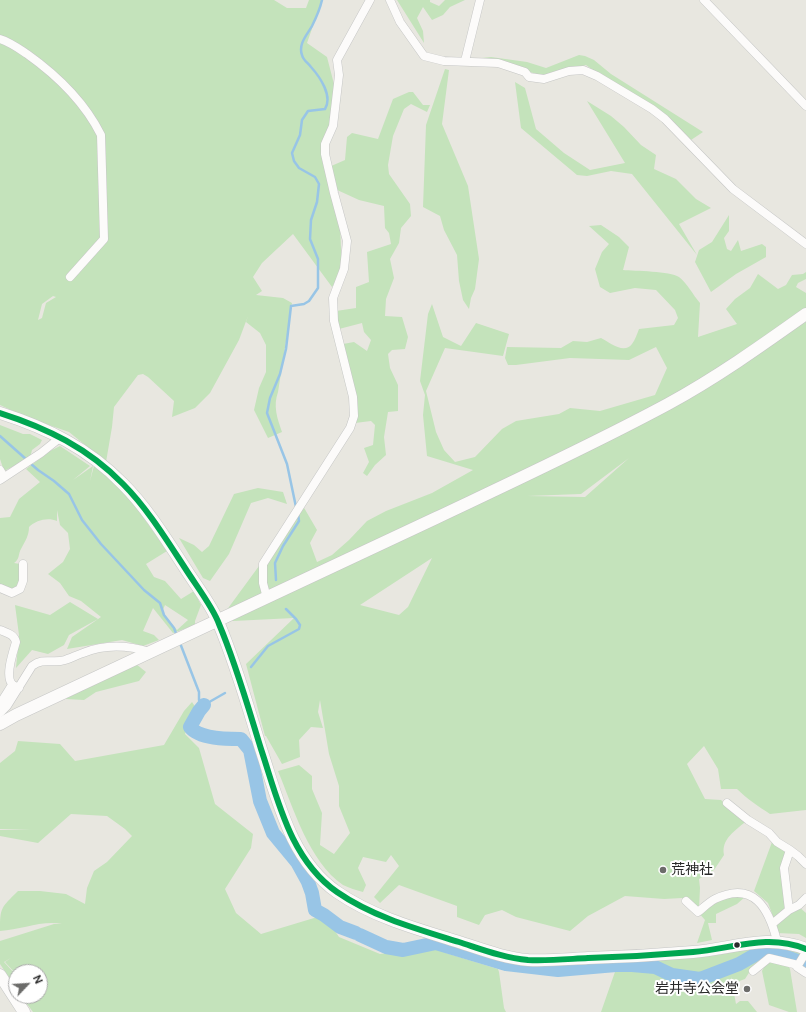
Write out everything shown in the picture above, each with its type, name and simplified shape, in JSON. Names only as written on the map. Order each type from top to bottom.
[{"type":"main road","points":[[0,724],[16,715],[571,454],[670,403],[758,349],[806,314]]},
{"type":"main road","points":[[5,415],[50,431],[92,457],[123,484],[148,514],[168,542],[218,621],[287,827],[296,845],[313,870],[331,887],[346,898],[371,912],[429,933],[500,955],[527,960],[651,956],[711,951],[755,943],[776,941],[794,944],[802,958]]},
{"type":"main road","points":[[2,981],[24,1012]]},
{"type":"street","points":[[267,598],[263,583],[264,564],[350,428],[354,416],[353,397],[334,321],[333,298],[344,269],[347,241],[325,154],[325,144],[333,126],[339,75],[337,60],[370,0]]},
{"type":"street","points":[[390,0],[400,22],[424,56],[444,61],[498,63],[525,72],[529,77],[544,79],[565,72],[583,70],[597,76],[652,109],[665,119],[733,189],[806,244]]},
{"type":"street","points":[[465,61],[480,0]]},
{"type":"street","points":[[704,0],[806,106]]},
{"type":"street","points":[[0,39],[8,41],[48,68],[67,86],[94,122],[101,135],[104,239],[70,277]]},
{"type":"street","points":[[1,475],[41,453],[61,437]]},
{"type":"street","points":[[0,588],[12,593],[20,589],[23,581],[23,564]]},
{"type":"street","points":[[0,630],[12,635],[16,642],[9,673],[10,680],[16,686]]},
{"type":"street","points":[[0,704],[32,666],[42,661],[65,660],[84,652],[114,646],[124,646],[150,652]]},
{"type":"street","points":[[0,712],[6,707],[16,686]]},
{"type":"street","points":[[727,803],[748,820],[769,833],[777,842],[798,856],[806,864]]},
{"type":"street","points":[[789,910],[784,868],[790,850]]},
{"type":"street","points":[[686,901],[698,912],[715,899],[732,893],[746,894],[759,902],[765,909],[772,924],[776,941]]},
{"type":"street","points":[[772,924],[789,910],[799,905],[806,898]]},
{"type":"street","points":[[753,971],[769,958],[802,958],[806,973]]},
{"type":"green space","points":[[0,0],[274,0],[287,8],[306,8],[309,0],[322,0],[307,43],[327,57],[335,88],[335,116],[325,137],[340,224],[342,274],[332,287],[293,234],[262,263],[253,277],[262,291],[256,295],[283,298],[292,303],[276,402],[277,417],[282,432],[268,438],[254,410],[259,388],[266,372],[266,345],[260,333],[246,322],[248,316],[239,340],[210,393],[195,408],[172,417],[174,401],[148,377],[143,374],[138,375],[114,407],[106,462],[69,432],[26,417],[0,405]],"holes":[[[53,296],[56,297],[46,303],[42,318],[38,320],[42,304]]]},
{"type":"green space","points":[[397,0],[430,0],[430,2],[439,6],[445,0],[465,0],[450,7],[443,15],[432,20],[423,7],[417,18],[423,31],[424,43]]},
{"type":"green space","points":[[579,55],[594,60],[611,74],[703,132],[691,140],[586,65],[544,77],[503,62],[472,59],[491,57],[527,62],[546,68]]},
{"type":"green space","points":[[445,69],[449,70],[442,124],[468,186],[479,259],[475,289],[471,298],[469,309],[463,300],[459,281],[457,255],[444,230],[440,216],[423,207],[426,125]]},
{"type":"green space","points":[[515,82],[525,88],[536,129],[564,153],[590,170],[625,163],[587,101],[611,116],[641,145],[656,155],[654,169],[676,179],[696,199],[711,208],[679,224],[697,255],[632,174],[611,171],[587,176],[577,175],[521,128]]},
{"type":"green space","points":[[409,92],[413,92],[423,105],[430,105],[427,112],[411,104],[404,109],[393,136],[388,165],[389,174],[410,204],[411,216],[401,228],[399,243],[390,259],[394,278],[386,299],[385,316],[402,317],[408,337],[405,349],[392,350],[388,354],[390,368],[398,385],[398,411],[388,412],[384,437],[386,455],[375,465],[367,476],[363,473],[369,462],[364,448],[373,445],[375,425],[371,421],[355,423],[343,344],[354,342],[367,351],[371,340],[364,332],[362,323],[339,329],[336,311],[356,308],[356,287],[369,282],[367,252],[391,244],[389,233],[385,228],[384,206],[359,200],[335,189],[329,167],[345,160],[347,137],[352,133],[378,139],[393,99]]},
{"type":"green space","points":[[729,215],[729,231],[724,238],[727,249],[731,251],[738,240],[741,251],[762,244],[766,247],[766,257],[736,274],[711,292],[695,262],[699,250],[712,242]]},
{"type":"green space","points":[[601,225],[619,237],[629,247],[623,270],[675,275],[682,280],[700,303],[698,337],[737,324],[726,309],[735,299],[750,288],[758,274],[778,289],[786,285],[792,275],[803,274],[806,272],[806,279],[798,283],[796,287],[806,293],[806,810],[770,814],[737,789],[721,789],[718,769],[704,746],[687,764],[705,799],[721,800],[745,822],[733,832],[727,840],[724,855],[714,870],[699,879],[699,909],[682,898],[664,899],[625,896],[588,916],[570,931],[516,917],[502,910],[485,915],[479,925],[457,917],[457,906],[399,885],[380,903],[374,897],[399,866],[391,855],[386,862],[363,857],[358,868],[366,885],[363,892],[343,885],[331,875],[311,848],[296,817],[278,771],[299,765],[312,776],[312,789],[322,813],[320,845],[334,854],[350,833],[339,806],[339,786],[329,754],[320,700],[318,712],[323,728],[311,727],[299,740],[300,757],[282,764],[265,736],[246,664],[294,618],[233,621],[226,611],[303,506],[317,530],[310,543],[317,562],[332,555],[367,521],[386,511],[432,493],[473,470],[427,456],[423,415],[425,395],[420,381],[428,314],[432,304],[443,337],[461,346],[476,323],[509,334],[503,356],[445,348],[426,391],[436,432],[444,450],[455,462],[475,457],[502,429],[516,421],[559,414],[570,408],[600,411],[655,395],[667,368],[656,347],[629,360],[570,358],[508,365],[505,358],[507,347],[561,348],[573,341],[587,342],[601,338],[616,347],[625,348],[632,344],[639,329],[674,325],[678,318],[675,310],[656,290],[635,288],[610,293],[600,287],[595,269],[602,252],[609,244],[589,226]],"holes":[[[629,458],[585,497],[527,496],[581,494]],[[432,558],[408,607],[399,615],[360,605]]]},
{"type":"green space","points":[[0,425],[23,434],[30,434],[42,440],[40,444],[32,450],[30,458],[4,471],[0,459]]},
{"type":"green space","points":[[60,446],[90,466],[73,480],[93,466],[90,481],[94,466],[119,487],[134,504],[167,551],[146,564],[154,577],[165,581],[181,599],[194,591],[201,605],[195,625],[173,633],[153,608],[143,631],[154,635],[159,640],[143,646],[122,640],[67,649],[72,637],[101,617],[81,601],[69,596],[60,583],[48,574],[63,562],[70,549],[68,533],[60,525],[57,510],[57,521],[50,519],[42,520],[29,527],[17,560],[14,563],[20,564],[20,589],[0,589],[0,518],[10,517],[19,499],[40,482],[26,469],[50,451]],"holes":[[[165,605],[188,620],[177,630],[162,612]]]},
{"type":"green space","points":[[258,488],[283,492],[287,504],[268,498],[251,503],[229,554],[210,581],[203,578],[179,538],[194,545],[202,552],[209,546],[234,494]]},
{"type":"green space","points":[[70,602],[98,619],[69,635],[64,645],[48,654],[32,650],[16,668],[19,635],[15,605],[50,615]]},
{"type":"green space","points":[[136,664],[146,672],[139,681],[96,692],[84,700],[65,699]]},
{"type":"green space","points":[[192,702],[196,708],[185,734],[199,748],[215,804],[253,834],[251,848],[225,889],[236,913],[261,934],[324,915],[339,937],[380,954],[433,945],[446,953],[498,969],[504,1008],[506,1012],[33,1012],[27,1004],[48,1004],[48,964],[8,964],[8,965],[5,962],[11,958],[4,962],[8,966],[8,976],[0,964],[0,941],[54,924],[62,924],[47,923],[0,931],[0,917],[3,908],[18,891],[40,891],[66,894],[85,904],[87,888],[94,871],[107,862],[132,836],[107,816],[71,814],[38,843],[0,836],[0,830],[31,830],[0,829],[0,763],[15,751],[18,741],[60,744],[75,761],[164,745],[184,711]]},
{"type":"green space","points":[[772,842],[789,852],[786,909],[774,919],[768,903],[754,891]]},
{"type":"green space","points":[[746,896],[737,904],[716,914],[716,923],[708,923],[712,940],[697,943],[705,920],[698,912],[720,899]]},
{"type":"green space","points":[[798,906],[806,913],[806,938],[799,934],[777,933],[776,923]]},
{"type":"green space","points":[[766,946],[783,946],[806,954],[806,961],[792,956],[806,966],[806,971],[787,963],[790,969],[797,1012],[789,1012],[769,1005],[762,971],[765,965],[752,968],[745,979],[734,983],[731,977],[736,1004],[740,1001],[748,1001],[757,1012],[601,1012],[616,969],[650,970],[688,979],[694,976],[648,961],[717,955]],"holes":[[[755,952],[733,964],[705,972],[731,960]],[[722,976],[703,982],[708,984],[709,987],[703,995],[707,987],[702,983],[691,980],[700,981]]]},
{"type":"waterway","points":[[296,507],[287,464],[267,413],[270,398],[280,374],[286,349],[291,306],[304,304],[309,301],[318,288],[318,259],[310,239],[311,220],[317,202],[319,184],[315,177],[299,168],[294,161],[292,153],[300,135],[302,120],[308,111],[325,109],[327,104],[324,87],[315,71],[303,58],[301,51],[302,43],[315,20],[322,0]]},
{"type":"waterway","points":[[0,436],[27,460]]},
{"type":"waterway","points":[[30,463],[69,494],[82,520],[101,544],[144,590],[160,603],[164,615],[174,628],[177,636]]},
{"type":"waterway","points":[[276,580],[275,563],[283,546],[299,521],[298,514]]},
{"type":"waterway","points":[[251,667],[268,646],[299,629],[300,625],[286,609]]},
{"type":"waterway","points":[[180,643],[199,692],[199,700],[204,705],[225,693]]},
{"type":"waterway","points":[[204,705],[190,727],[194,731],[206,736],[241,739],[250,750],[260,801],[273,833],[297,862],[308,882],[312,893],[315,910],[340,927],[356,933]]},
{"type":"waterway","points":[[360,935],[386,947],[403,950],[436,943],[506,964],[558,970],[632,965],[655,967],[672,975],[700,979],[739,964],[760,952],[772,952],[798,961],[806,966]]},
{"type":"transit line","points":[[0,413],[34,425],[66,441],[96,460],[110,471],[132,493],[156,524],[213,610],[236,670],[280,808],[297,846],[308,863],[321,878],[337,892],[365,909],[396,922],[493,953],[519,959],[550,960],[667,954],[693,952],[763,942],[792,944],[806,949]]},
{"type":"place","name":"荒神社","points":[[663,870]]},
{"type":"place","name":"岩井寺公会堂","points":[[747,989]]}]
